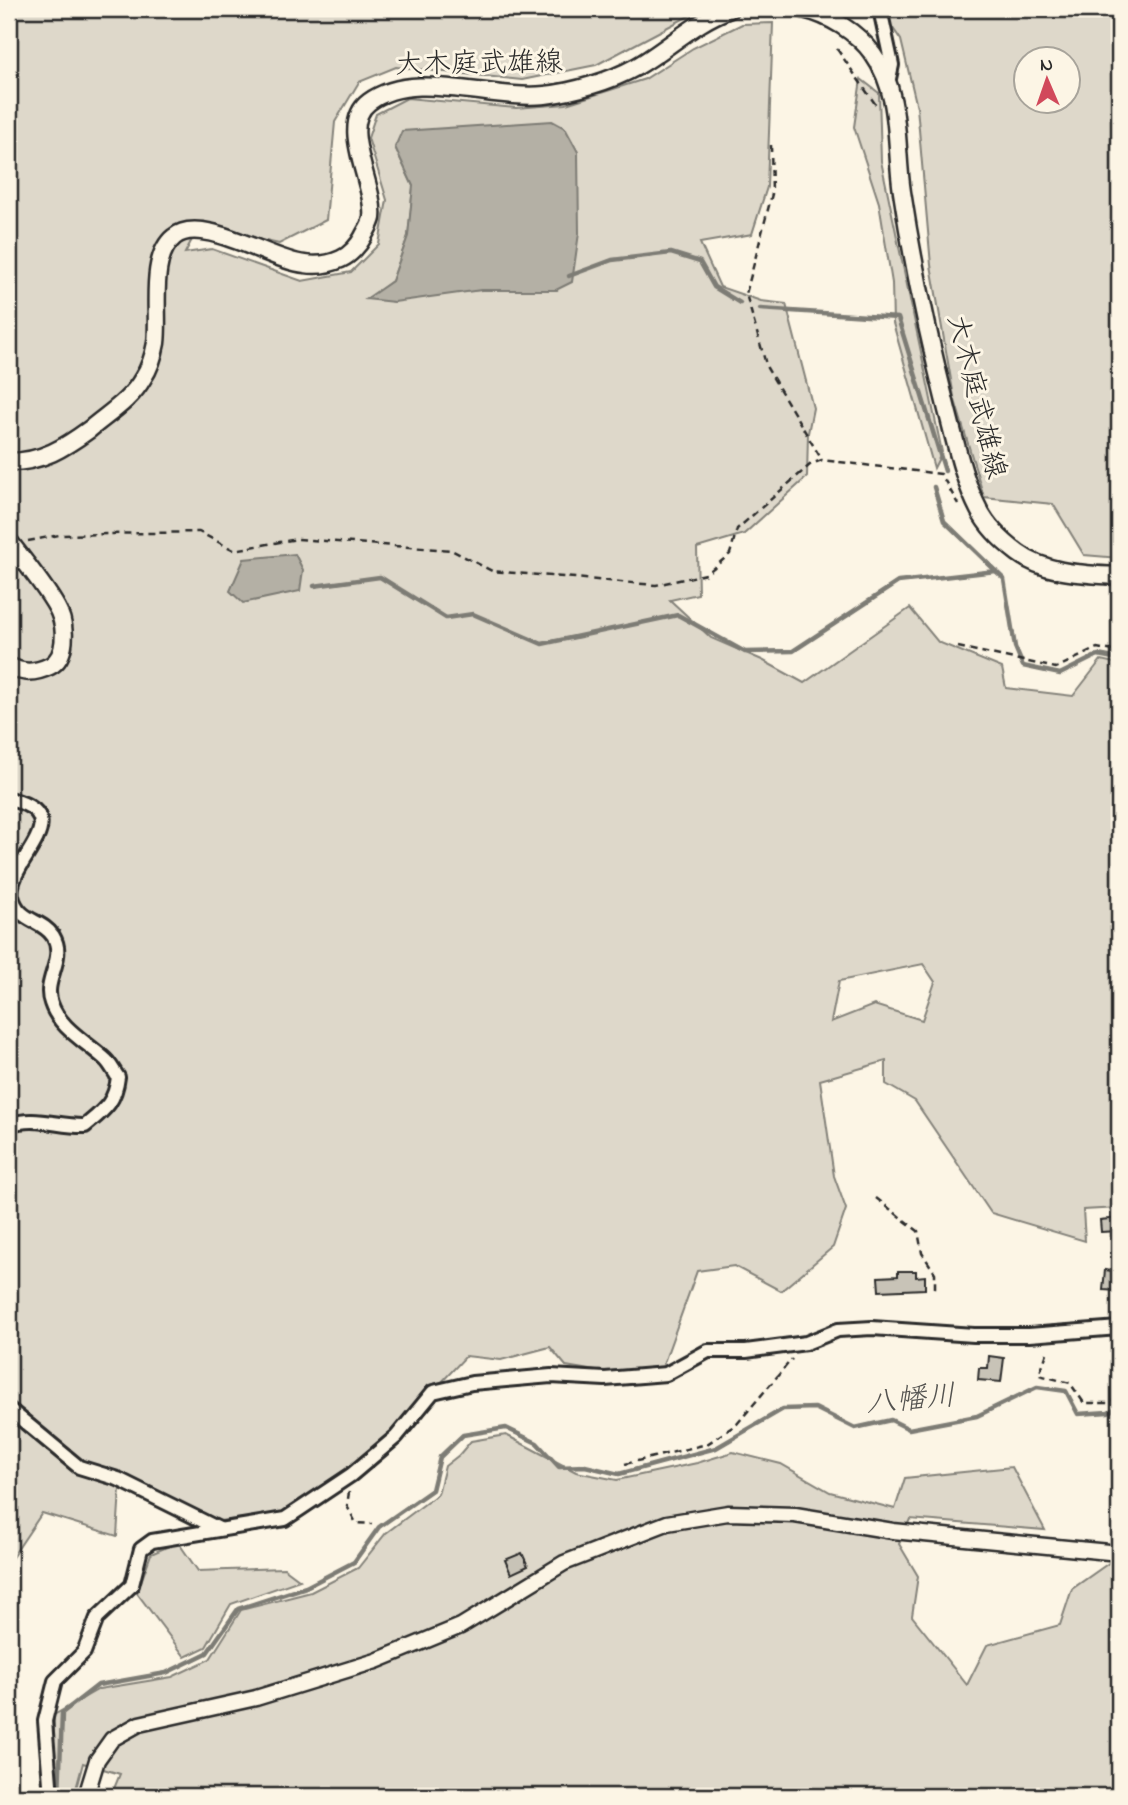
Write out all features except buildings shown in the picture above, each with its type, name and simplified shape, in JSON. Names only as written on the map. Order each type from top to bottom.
[{"type":"main road","name":"大木庭武雄線","points":[[9,462],[43,459],[71,443],[127,400],[144,377],[156,345],[159,264],[166,245],[176,234],[192,230],[218,234],[302,264],[324,264],[343,258],[360,243],[372,220],[371,194],[357,146],[356,121],[365,105],[383,92],[418,86],[543,95],[580,89],[635,68],[684,33],[728,9]]},
{"type":"main road","name":"大木庭武雄線","points":[[803,9],[816,12],[848,29],[873,54],[888,83],[895,115],[902,191],[936,365],[964,476],[979,511],[992,531],[1020,554],[1048,568],[1119,576]]},
{"type":"main road","points":[[9,666],[20,672],[39,671],[56,663],[63,650],[64,628],[59,611],[10,542]]},
{"type":"street","points":[[878,12],[892,65],[888,83]]},
{"type":"street","points":[[9,799],[25,803],[40,819],[40,830],[14,880],[12,894],[22,915],[51,933],[59,948],[49,990],[50,1002],[59,1017],[107,1061],[118,1077],[116,1093],[107,1108],[85,1126],[41,1121],[19,1121],[9,1125]]},
{"type":"street","points":[[51,1796],[45,1721],[55,1681],[85,1652],[97,1618],[132,1585],[142,1549],[152,1541],[285,1519],[351,1475],[396,1437],[433,1392],[472,1383],[551,1376],[605,1379],[666,1374],[708,1351],[746,1351],[806,1343],[838,1330],[872,1328],[974,1335],[1028,1335],[1119,1328]]},
{"type":"street","points":[[9,1409],[79,1466],[118,1479],[219,1530]]},
{"type":"street","points":[[86,1796],[97,1760],[112,1739],[139,1724],[256,1698],[376,1661],[461,1626],[564,1563],[667,1523],[728,1513],[795,1515],[894,1531],[1119,1553]]},
{"type":"path","points":[[837,49],[887,120],[895,115]]},
{"type":"path","points":[[771,145],[772,194],[746,294],[767,368],[822,460]]},
{"type":"path","points":[[10,542],[59,535],[199,532],[234,550],[298,539],[451,550],[492,571],[656,585],[706,574],[730,554],[737,529],[811,464],[822,460],[941,474],[959,505],[979,511]]},
{"type":"path","points":[[958,648],[1013,657],[1056,668],[1097,648],[1119,652]]},
{"type":"path","points":[[876,1198],[918,1231],[922,1253],[934,1273],[935,1293]]},
{"type":"path","points":[[625,1464],[707,1444],[737,1424],[806,1343]]},
{"type":"path","points":[[1047,1353],[1039,1375],[1070,1384],[1084,1403],[1108,1403],[1119,1397]]},
{"type":"path","points":[[351,1475],[347,1506],[356,1523],[372,1524]]},
{"type":"shaded area","points":[[9,9],[702,9],[596,65],[522,80],[396,67],[359,82],[335,122],[326,220],[279,244],[199,226],[185,253],[212,249],[302,281],[351,272],[379,244],[387,200],[368,138],[376,114],[407,98],[516,108],[566,104],[645,79],[693,48],[742,24],[773,23],[767,187],[752,234],[700,243],[720,287],[761,301],[786,304],[813,408],[808,433],[807,477],[744,534],[697,548],[698,594],[670,600],[711,638],[762,660],[804,683],[910,608],[938,642],[1002,668],[1006,688],[1073,696],[1101,660],[1119,664],[1119,1208],[1083,1210],[1085,1241],[991,1213],[915,1101],[886,1084],[886,1061],[820,1080],[834,1176],[846,1209],[833,1247],[781,1291],[734,1266],[697,1271],[662,1368],[607,1373],[566,1366],[550,1347],[501,1360],[466,1356],[425,1400],[343,1476],[283,1514],[210,1522],[121,1473],[117,1536],[42,1513],[9,1562]],"holes":[[[395,147],[556,290],[481,290],[368,299],[392,281],[408,236],[413,186]],[[923,964],[935,982],[922,1020],[874,1005],[831,1022],[839,981]]]},
{"type":"shaded area","points":[[887,9],[1119,9],[1119,558],[1084,555],[1053,504],[984,497],[954,397],[931,265],[917,107],[901,40],[888,21]]},
{"type":"shaded area","points":[[861,79],[879,93],[881,161],[942,452],[934,468],[893,323],[892,283],[879,203],[854,127]]},
{"type":"shaded area","points":[[552,121],[565,128],[578,152],[579,233],[572,282],[556,290],[481,290],[394,302],[366,299],[392,281],[408,236],[413,186],[395,147],[402,131]]},
{"type":"shaded area","points":[[295,554],[303,570],[300,591],[243,603],[230,591],[244,559]]},
{"type":"shaded area","points":[[506,1435],[576,1472],[617,1480],[697,1463],[733,1452],[781,1464],[830,1492],[895,1509],[905,1478],[1012,1467],[1045,1530],[910,1519],[899,1544],[918,1576],[912,1616],[967,1685],[987,1645],[1060,1625],[1072,1589],[1113,1560],[1119,1561],[1119,1796],[111,1796],[120,1774],[83,1763],[74,1796],[54,1796],[54,1715],[99,1689],[172,1677],[210,1659],[241,1610],[311,1592],[358,1568],[386,1533],[438,1494],[445,1466],[471,1441]]},
{"type":"shaded area","points":[[178,1542],[198,1571],[284,1568],[300,1580],[231,1604],[206,1647],[185,1657],[137,1593],[151,1554]]},
{"type":"waterway","points":[[569,276],[612,260],[671,253],[700,262],[714,287],[740,303]]},
{"type":"waterway","points":[[760,309],[898,318],[945,471]]},
{"type":"waterway","points":[[934,487],[944,521],[1004,579],[1015,647],[1023,666],[1060,674],[1098,655],[1119,659]]},
{"type":"waterway","points":[[314,586],[380,577],[446,618],[473,614],[542,644],[678,615],[745,652],[793,651],[898,582],[996,571]]},
{"type":"waterway","name":"八幡川","points":[[59,1796],[62,1713],[98,1685],[166,1673],[207,1653],[238,1609],[306,1587],[354,1562],[379,1527],[432,1490],[440,1457],[463,1435],[506,1428],[537,1443],[559,1467],[585,1466],[619,1474],[716,1448],[783,1409],[815,1408],[855,1428],[891,1420],[909,1429],[977,1416],[1037,1387],[1066,1391],[1078,1414],[1108,1412],[1119,1407]]}]
